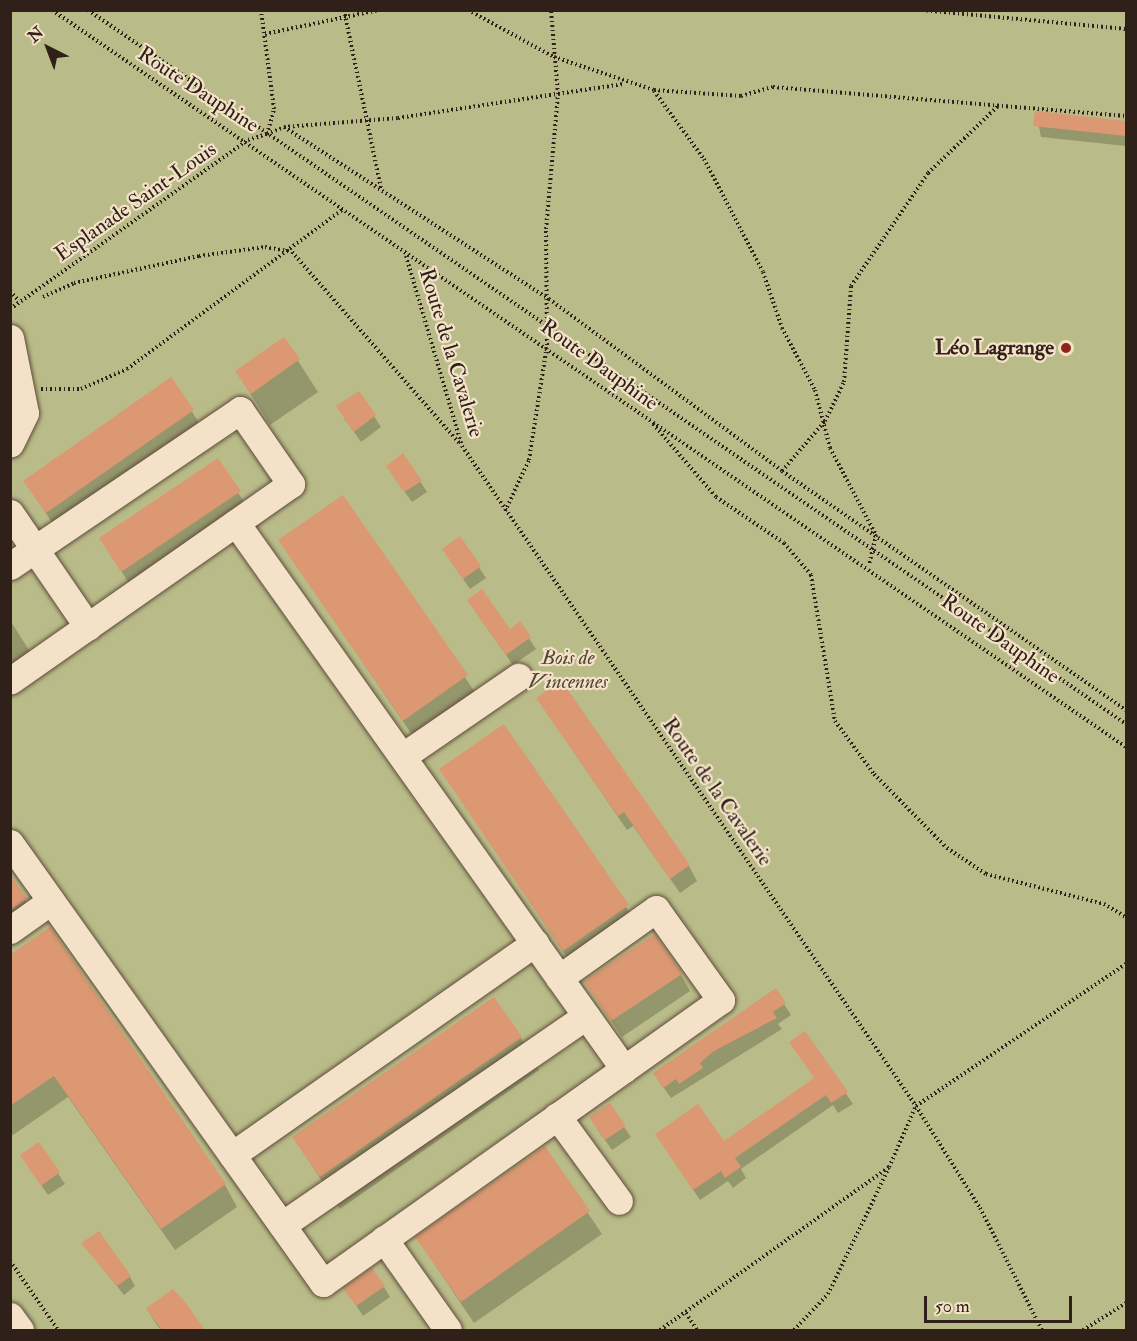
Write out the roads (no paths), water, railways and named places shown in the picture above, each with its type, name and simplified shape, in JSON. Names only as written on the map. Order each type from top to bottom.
[{"type":"street","points":[[10,338],[22,388],[24,419],[10,444]]},
{"type":"street","points":[[10,566],[240,410],[291,484],[10,681]]},
{"type":"street","points":[[10,513],[88,627]]},
{"type":"street","points":[[236,522],[624,1069]]},
{"type":"street","points":[[402,756],[518,677]]},
{"type":"street","points":[[10,843],[323,1283],[721,1000],[656,909],[560,978]]},
{"type":"street","points":[[10,930],[51,901]]},
{"type":"street","points":[[232,1155],[535,943]]},
{"type":"street","points":[[282,1225],[586,1016]]},
{"type":"street","points":[[557,1116],[619,1201]]},
{"type":"street","points":[[384,1239],[448,1330]]},
{"type":"street","points":[[10,1317],[20,1330]]},
{"type":"place","name":"Léo Lagrange","points":[[1066,348]]},
{"type":"park label","name":"Bois de Vincennes","points":[[568,670]]}]
